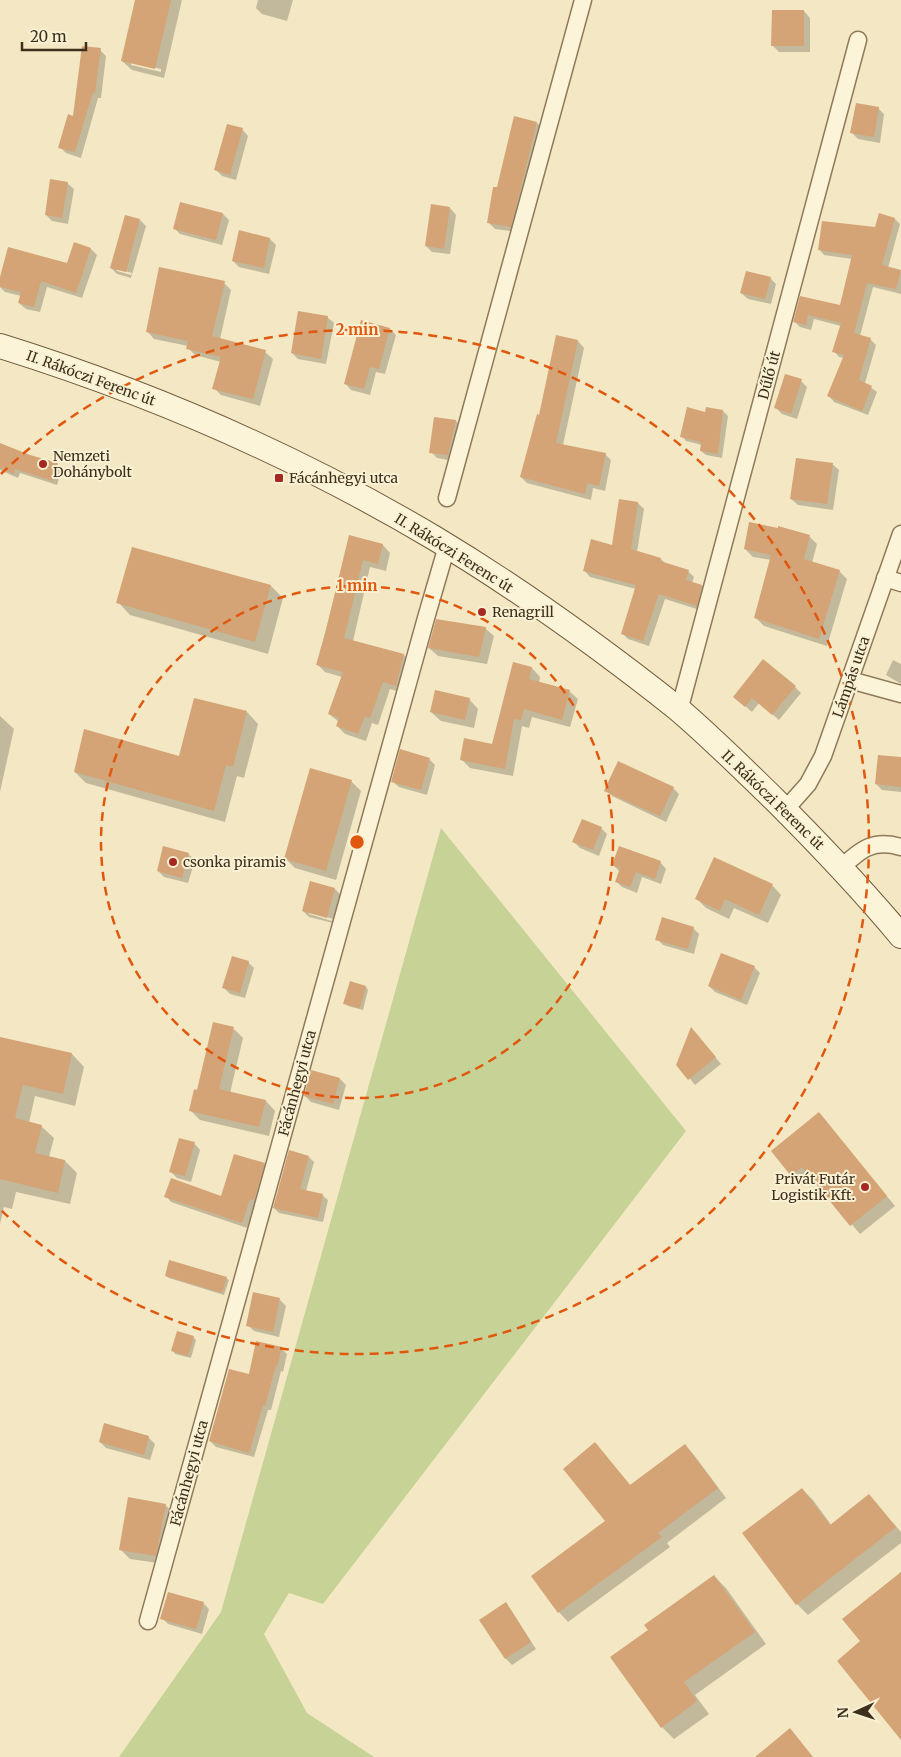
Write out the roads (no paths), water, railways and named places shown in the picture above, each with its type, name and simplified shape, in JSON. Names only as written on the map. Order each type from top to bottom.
[{"type":"main road","name":"II. Rákóczi Ferenc út","points":[[0,346],[61,365],[178,410],[360,495],[447,546],[568,626],[679,711],[785,810],[841,868],[901,936]]},
{"type":"street","points":[[447,498],[583,0]]},
{"type":"street","name":"Dűlő út","points":[[679,711],[858,40]]},
{"type":"street","name":"Lámpás utca","points":[[785,810],[808,784],[824,756],[850,680],[893,581],[901,534]]},
{"type":"street","name":"Fácánhegyi utca","points":[[148,1621],[447,546]]},
{"type":"street","points":[[850,680],[901,694]]},
{"type":"street","points":[[841,868],[858,852],[867,847],[881,844],[901,847]]},
{"type":"place","name":"Nemzeti Dohánybolt","points":[[43,464]]},
{"type":"place","name":"Fácánhegyi utca","points":[[279,478]]},
{"type":"place","name":"Renagrill","points":[[482,612]]},
{"type":"place","name":"csonka piramis","points":[[173,862]]},
{"type":"place","name":"Privát Futár Logistik Kft.","points":[[865,1187]]}]
